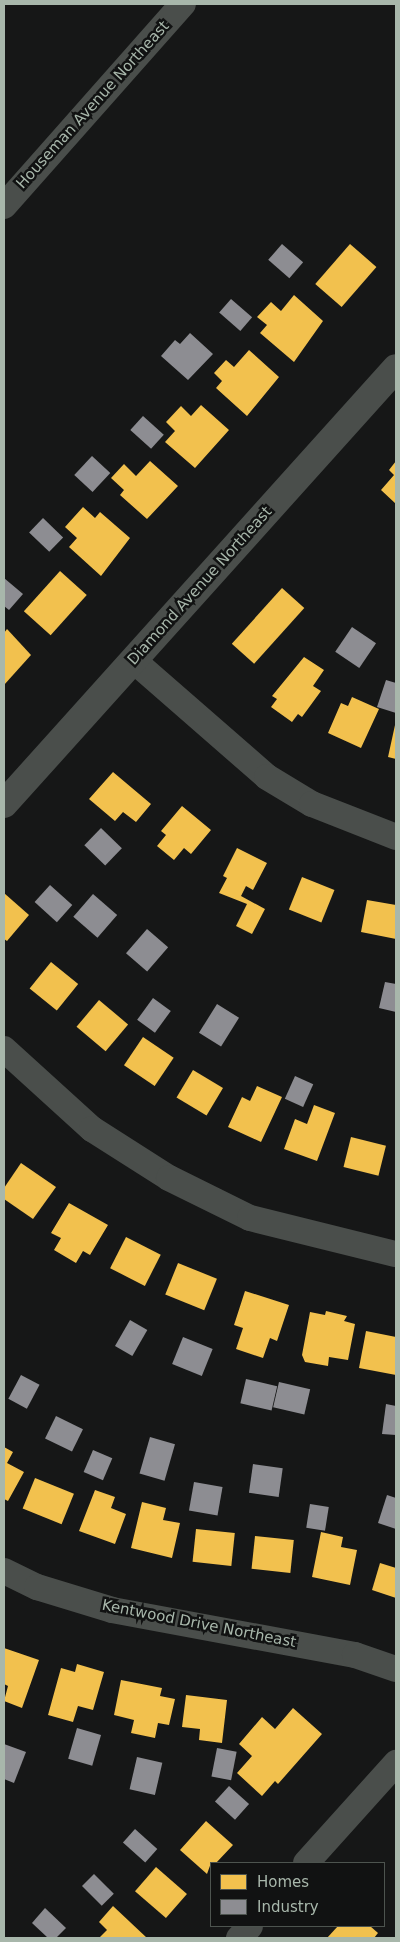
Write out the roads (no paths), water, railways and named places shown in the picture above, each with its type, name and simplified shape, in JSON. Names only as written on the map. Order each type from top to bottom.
[{"type":"street","name":"Houseman Avenue Northeast","points":[[4,206],[183,4]]},
{"type":"street","name":"Diamond Avenue Northeast","points":[[4,804],[396,368]]},
{"type":"street","points":[[133,660],[267,777],[312,804],[396,837]]},
{"type":"street","points":[[4,1049],[92,1129],[169,1178],[250,1218],[396,1254]]},
{"type":"street","name":"Kentwood Drive Northeast","points":[[4,1571],[37,1587],[112,1610],[355,1655],[396,1669]]},
{"type":"street","points":[[307,1862],[396,1763]]},
{"type":"street","points":[[239,1938],[249,1927]]}]
